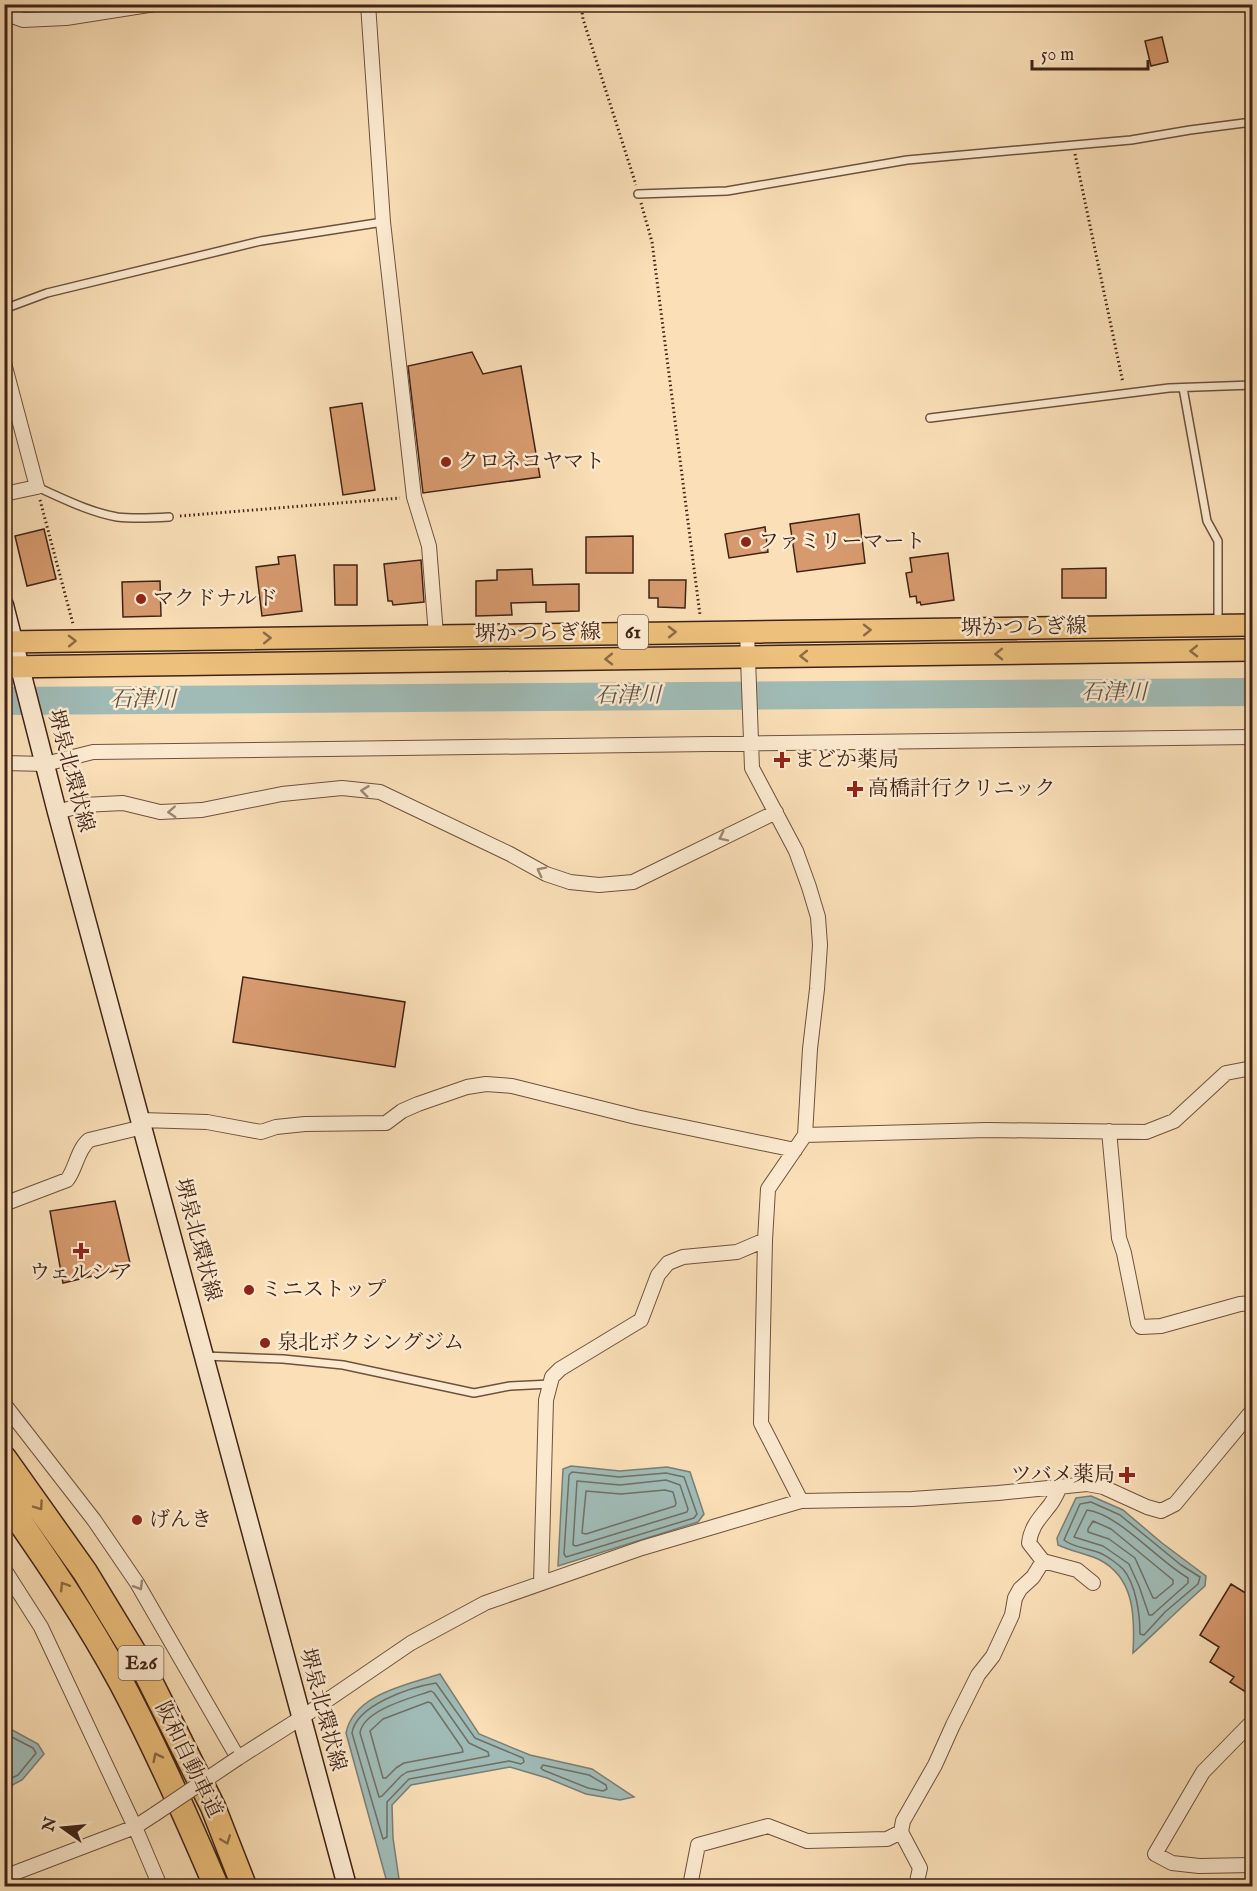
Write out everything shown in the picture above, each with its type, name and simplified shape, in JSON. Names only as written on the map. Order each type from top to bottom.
[{"type":"highway","name":"阪和自動車道","points":[[4,1458],[85,1572],[144,1669],[213,1807],[244,1887]]},
{"type":"highway","name":"阪和自動車道","points":[[4,1499],[62,1582],[121,1683],[184,1812],[216,1887]]},
{"type":"main road","name":"堺泉北環状線","points":[[4,605],[12,667],[26,691],[347,1887]]},
{"type":"main road","name":"堺かつらぎ線","points":[[9,642],[1252,625]]},
{"type":"main road","name":"堺かつらぎ線","points":[[12,667],[748,666],[1252,650]]},
{"type":"street","points":[[4,13],[23,20],[66,18],[155,4]]},
{"type":"street","points":[[277,4],[298,4]]},
{"type":"street","points":[[368,4],[383,222],[414,497],[429,546],[436,635]]},
{"type":"street","points":[[4,363],[37,487],[4,494]]},
{"type":"street","points":[[747,631],[752,768],[796,852],[818,917],[820,945],[805,1135],[768,1189],[765,1240],[761,1423],[801,1501]]},
{"type":"street","points":[[4,763],[43,755],[93,752],[1252,737]]},
{"type":"street","points":[[57,812],[82,805],[123,803],[160,812],[202,810],[282,795],[342,788],[380,792],[510,854],[546,874],[570,882],[599,885],[633,882],[776,812]]},
{"type":"street","points":[[805,1135],[988,1130],[1146,1132],[1174,1122],[1226,1073],[1252,1068]]},
{"type":"street","points":[[4,1204],[67,1180],[84,1144],[89,1140],[142,1123],[207,1122],[261,1131],[305,1124],[386,1123],[402,1111],[418,1104],[467,1087],[486,1084],[512,1086],[636,1117],[795,1149]]},
{"type":"street","points":[[1109,1131],[1119,1238],[1138,1323],[1141,1327],[1161,1326],[1252,1303]]},
{"type":"street","points":[[541,1583],[546,1400],[552,1377],[560,1369],[641,1320],[658,1275],[668,1263],[683,1257],[736,1252],[765,1240]]},
{"type":"street","points":[[4,1404],[94,1520],[137,1583],[238,1758]]},
{"type":"street","points":[[4,1877],[135,1827],[411,1643],[485,1603],[642,1548],[801,1501],[912,1499],[1087,1485],[1103,1487],[1161,1511],[1175,1504],[1250,1419]]},
{"type":"street","points":[[1060,1487],[1052,1503],[1037,1520],[1030,1533],[1029,1543],[1043,1561],[1077,1570],[1093,1583]]},
{"type":"street","points":[[916,1887],[920,1868],[901,1832],[903,1821],[935,1765],[978,1674],[993,1656],[1012,1615],[1015,1598],[1043,1561]]},
{"type":"street","points":[[4,1569],[41,1627],[135,1827],[160,1887]]},
{"type":"street","points":[[1250,1725],[1203,1772],[1155,1854],[1172,1863],[1199,1866],[1252,1865]]},
{"type":"street","points":[[690,1887],[698,1845],[768,1826],[807,1841],[887,1839],[901,1832]]},
{"type":"lane","points":[[638,194],[727,190],[907,160],[1131,140],[1252,122]]},
{"type":"lane","points":[[4,309],[47,293],[261,241],[383,222]]},
{"type":"lane","points":[[930,418],[1169,387],[1252,385]]},
{"type":"lane","points":[[1183,388],[1207,521],[1218,541],[1218,625]]},
{"type":"lane","points":[[37,487],[83,507],[115,516],[139,519],[170,517]]},
{"type":"lane","points":[[204,1356],[283,1359],[343,1365],[474,1393],[510,1386],[551,1383]]},
{"type":"path","points":[[581,4],[583,19],[652,242],[701,632]]},
{"type":"path","points":[[1073,145],[1125,393]]},
{"type":"path","points":[[37,487],[73,624]]},
{"type":"path","points":[[170,517],[414,497]]},
{"type":"water","points":[[571,1466],[620,1471],[667,1467],[690,1472],[704,1514],[698,1522],[558,1566],[563,1469]]},
{"type":"water","points":[[1091,1496],[1123,1510],[1206,1576],[1205,1586],[1133,1653],[1133,1612],[1126,1587],[1119,1576],[1098,1559],[1058,1545],[1057,1538],[1076,1498]]},
{"type":"water","points":[[440,1674],[479,1734],[530,1755],[592,1769],[634,1797],[620,1800],[586,1794],[547,1778],[510,1767],[411,1785],[392,1805],[393,1838],[400,1886],[388,1886],[346,1733],[359,1709],[371,1700],[398,1687]]},
{"type":"water","points":[[5,1726],[38,1744],[44,1754],[22,1780],[5,1789]]},
{"type":"building","points":[[1162,37],[1168,62],[1151,66],[1145,41]]},
{"type":"building","name":"クロネコヤマト","points":[[472,352],[483,374],[521,366],[540,477],[423,493],[408,366]]},
{"type":"building","points":[[362,403],[375,490],[343,495],[330,408]]},
{"type":"building","points":[[859,514],[865,563],[797,572],[790,524]]},
{"type":"building","points":[[765,527],[768,552],[729,558],[725,534]]},
{"type":"building","points":[[44,529],[56,579],[27,586],[15,536]]},
{"type":"building","points":[[633,536],[633,573],[586,573],[586,537]]},
{"type":"building","points":[[948,553],[954,600],[921,605],[920,602],[917,603],[916,596],[910,597],[906,573],[912,572],[910,558]]},
{"type":"building","points":[[295,555],[302,611],[262,616],[256,567],[279,564],[278,557]]},
{"type":"building","points":[[421,560],[424,602],[393,605],[392,601],[388,601],[384,564]]},
{"type":"building","points":[[334,565],[357,565],[357,605],[335,605]]},
{"type":"building","points":[[1106,568],[1106,598],[1062,598],[1062,569]]},
{"type":"building","points":[[532,569],[533,585],[579,584],[579,611],[546,612],[546,602],[511,603],[512,615],[476,616],[476,581],[497,580],[497,570]]},
{"type":"building","points":[[649,580],[686,580],[685,608],[658,607],[658,598],[649,598]]},
{"type":"building","name":"マクドナルド","points":[[160,581],[161,616],[123,617],[122,582]]},
{"type":"building","points":[[243,977],[405,1002],[395,1067],[233,1042]]},
{"type":"building","points":[[115,1201],[131,1267],[63,1283],[50,1211]]},
{"type":"building","points":[[1231,1584],[1252,1597],[1252,1696],[1230,1682],[1234,1677],[1210,1662],[1219,1647],[1200,1635]]},
{"type":"waterway","name":"石津川","points":[[4,701],[1252,692]]},
{"type":"place","name":"クロネコヤマト","points":[[446,462]]},
{"type":"place","name":"ファミリーマート","points":[[746,542]]},
{"type":"place","name":"マクドナルド","points":[[141,599]]},
{"type":"place","name":"まどか薬局","points":[[782,760]]},
{"type":"place","name":"高橋計行クリニック","points":[[855,789]]},
{"type":"place","name":"ウェルシア","points":[[81,1251]]},
{"type":"place","name":"ミニストップ","points":[[249,1290]]},
{"type":"place","name":"泉北ボクシングジム","points":[[265,1343]]},
{"type":"place","name":"ツバメ薬局","points":[[1127,1475]]},
{"type":"place","name":"げんき","points":[[137,1520]]}]
